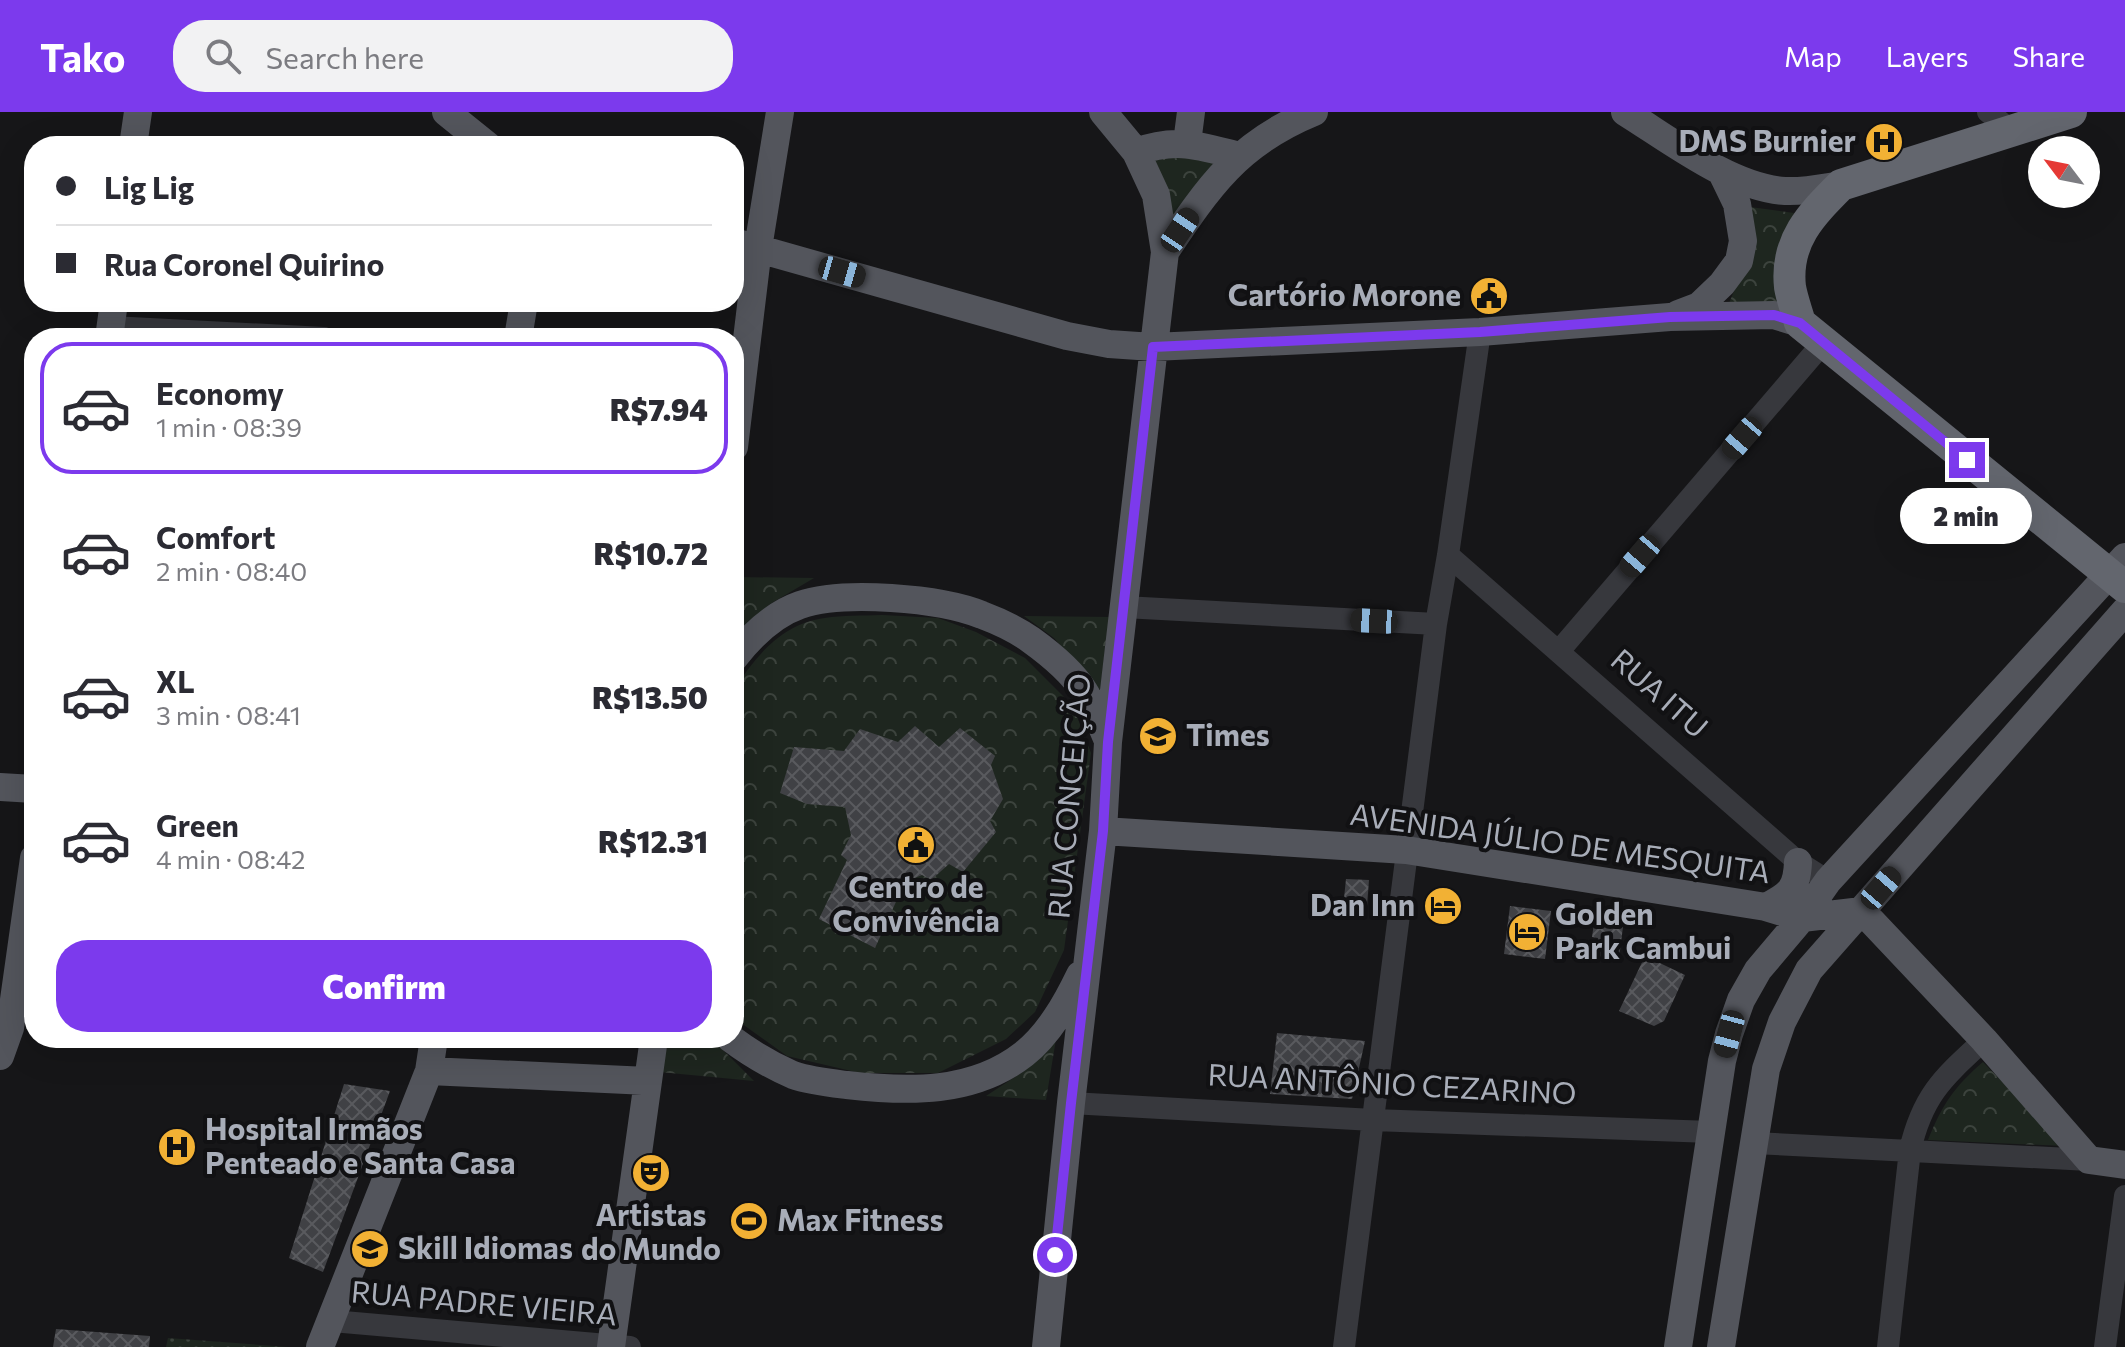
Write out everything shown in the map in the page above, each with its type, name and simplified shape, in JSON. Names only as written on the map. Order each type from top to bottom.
[{"type":"highway","points":[[2071,112],[2000,121],[1841,185],[1815,211],[1801,231],[1789,260],[1790,289],[1812,333],[2120,573]]},
{"type":"main road","points":[[134,136],[138,112]]},
{"type":"main road","points":[[446,112],[476,136]]},
{"type":"main road","points":[[744,279],[746,245],[780,112]]},
{"type":"main road","points":[[1103,112],[1136,152],[1156,195],[1165,252]]},
{"type":"main road","points":[[1187,143],[1191,112]]},
{"type":"main road","points":[[1165,252],[1203,197],[1240,156],[1268,135],[1314,112]]},
{"type":"main road","points":[[1625,112],[1746,183],[1784,191],[1841,185]]},
{"type":"main road","points":[[1136,152],[1157,144],[1187,143],[1240,156]]},
{"type":"main road","points":[[1670,317],[1699,306],[1722,284],[1739,261],[1743,241],[1737,204],[1721,171]]},
{"type":"main road","points":[[746,245],[1067,336],[1109,344],[1153,347],[1480,332],[1670,317],[1774,315],[1812,333]]},
{"type":"main road","name":"RUA CONCEIÇÃO","points":[[1046,1347],[1103,831],[1108,742],[1165,252]]},
{"type":"main road","points":[[1678,1347],[1722,1061],[1741,1000],[1758,970],[1802,918],[1828,881],[2120,573]]},
{"type":"main road","points":[[744,647],[776,617],[819,599],[879,598],[953,607],[981,614],[1030,640],[1062,666],[1083,689],[1108,742]]},
{"type":"main road","points":[[1721,1347],[1766,1069],[1782,1022],[1809,970],[2125,611]]},
{"type":"main road","points":[[0,787],[24,788]]},
{"type":"main road","name":"AVENIDA JÚLIO DE MESQUITA","points":[[1103,831],[1406,850],[1766,907],[1802,918],[1862,911]]},
{"type":"main road","points":[[1766,907],[1790,893],[1797,879],[1798,862]]},
{"type":"main road","points":[[1862,911],[1984,1040],[2089,1160],[2125,1165]]},
{"type":"main road","points":[[1,1050],[10,1028],[24,929]]},
{"type":"main road","points":[[743,1048],[796,1076],[871,1088],[939,1089],[968,1082],[997,1070],[1033,1047],[1067,1002],[1089,957]]},
{"type":"main road","points":[[320,1347],[429,1071],[432,1048]]},
{"type":"main road","points":[[617,1346],[653,1048]]},
{"type":"main road","points":[[429,1071],[648,1081]]},
{"type":"street","points":[[111,322],[191,328]]},
{"type":"street","points":[[1344,1347],[1436,624],[1480,332]]},
{"type":"street","points":[[1559,651],[1812,333]]},
{"type":"street","name":"RUA ITU","points":[[1448,555],[1798,862],[1828,881]]},
{"type":"street","points":[[1124,607],[1436,624]]},
{"type":"street","points":[[1888,1347],[1910,1150],[1916,1123],[1944,1077],[1984,1040]]},
{"type":"street","name":"RUA ANTÔNIO CEZARINO","points":[[1071,1103],[1373,1120],[1711,1132]]},
{"type":"street","points":[[1754,1143],[2089,1160]]},
{"type":"street","points":[[2105,1347],[2125,1196]]},
{"type":"street","name":"RUA PADRE VIEIRA","points":[[332,1321],[617,1346]]},
{"type":"green space","points":[[1160,153],[1220,161],[1171,226],[1149,158]]},
{"type":"green space","points":[[1750,207],[1794,213],[1782,256],[1785,307],[1727,308],[1751,250]]},
{"type":"green space","points":[[744,577],[814,578],[770,604],[744,626]]},
{"type":"green space","points":[[882,615],[938,618],[976,632],[1025,658],[1073,706],[1091,753],[1064,950],[1035,1012],[1006,1039],[938,1073],[860,1073],[787,1056],[744,1025],[744,675],[783,634],[810,621]]},
{"type":"green space","points":[[1024,616],[1109,617],[1100,690],[1054,638]]},
{"type":"green space","points":[[1056,1039],[1046,1100],[986,1096],[1027,1069]]},
{"type":"green space","points":[[654,1048],[721,1048],[754,1081],[649,1071]]},
{"type":"green space","points":[[1983,1062],[2065,1146],[1928,1140],[1950,1097]]},
{"type":"green space","points":[[168,1338],[288,1347],[166,1347]]},
{"type":"building","name":"Centro de Convivência","points":[[915,726],[939,747],[960,728],[995,756],[991,765],[1003,799],[990,821],[996,832],[963,872],[949,864],[931,880],[922,875],[905,882],[875,948],[819,919],[847,860],[841,855],[851,835],[845,807],[807,804],[780,793],[794,747],[844,751],[860,729],[898,742]]},
{"type":"building","points":[[1346,879],[1369,880],[1366,919],[1342,917]]},
{"type":"building","name":"Golden Park Cambui","points":[[1510,906],[1551,911],[1545,959],[1504,954]]},
{"type":"building","points":[[1595,916],[1624,919],[1619,958],[1596,956],[1598,938],[1592,937]]},
{"type":"building","points":[[1645,956],[1685,975],[1664,1021],[1654,1026],[1619,1011]]},
{"type":"building","points":[[1277,1033],[1365,1041],[1352,1099],[1270,1094]]},
{"type":"building","points":[[344,1084],[390,1091],[323,1272],[289,1258]]},
{"type":"building","points":[[56,1329],[150,1336],[149,1347],[53,1347]]},
{"type":"place","name":"DMS Burnier","points":[[1884,142]]},
{"type":"place","name":"Cartório Morone","points":[[1489,296]]},
{"type":"place","name":"Times","points":[[1158,736]]},
{"type":"place","name":"Centro de Convivência","points":[[916,845]]},
{"type":"place","name":"Dan Inn","points":[[1443,906]]},
{"type":"place","name":"Golden Park Cambui","points":[[1527,932]]},
{"type":"place","name":"Hospital Irmãos Penteado e Santa Casa","points":[[177,1147]]},
{"type":"place","name":"Artistas do Mundo","points":[[651,1173]]},
{"type":"place","name":"Max Fitness","points":[[749,1221]]},
{"type":"place","name":"Skill Idiomas","points":[[370,1249]]},
{"type":"route","points":[[1055,1255],[1153,347],[1480,332],[1670,317],[1774,315],[1800,323],[1967,460]]}]
